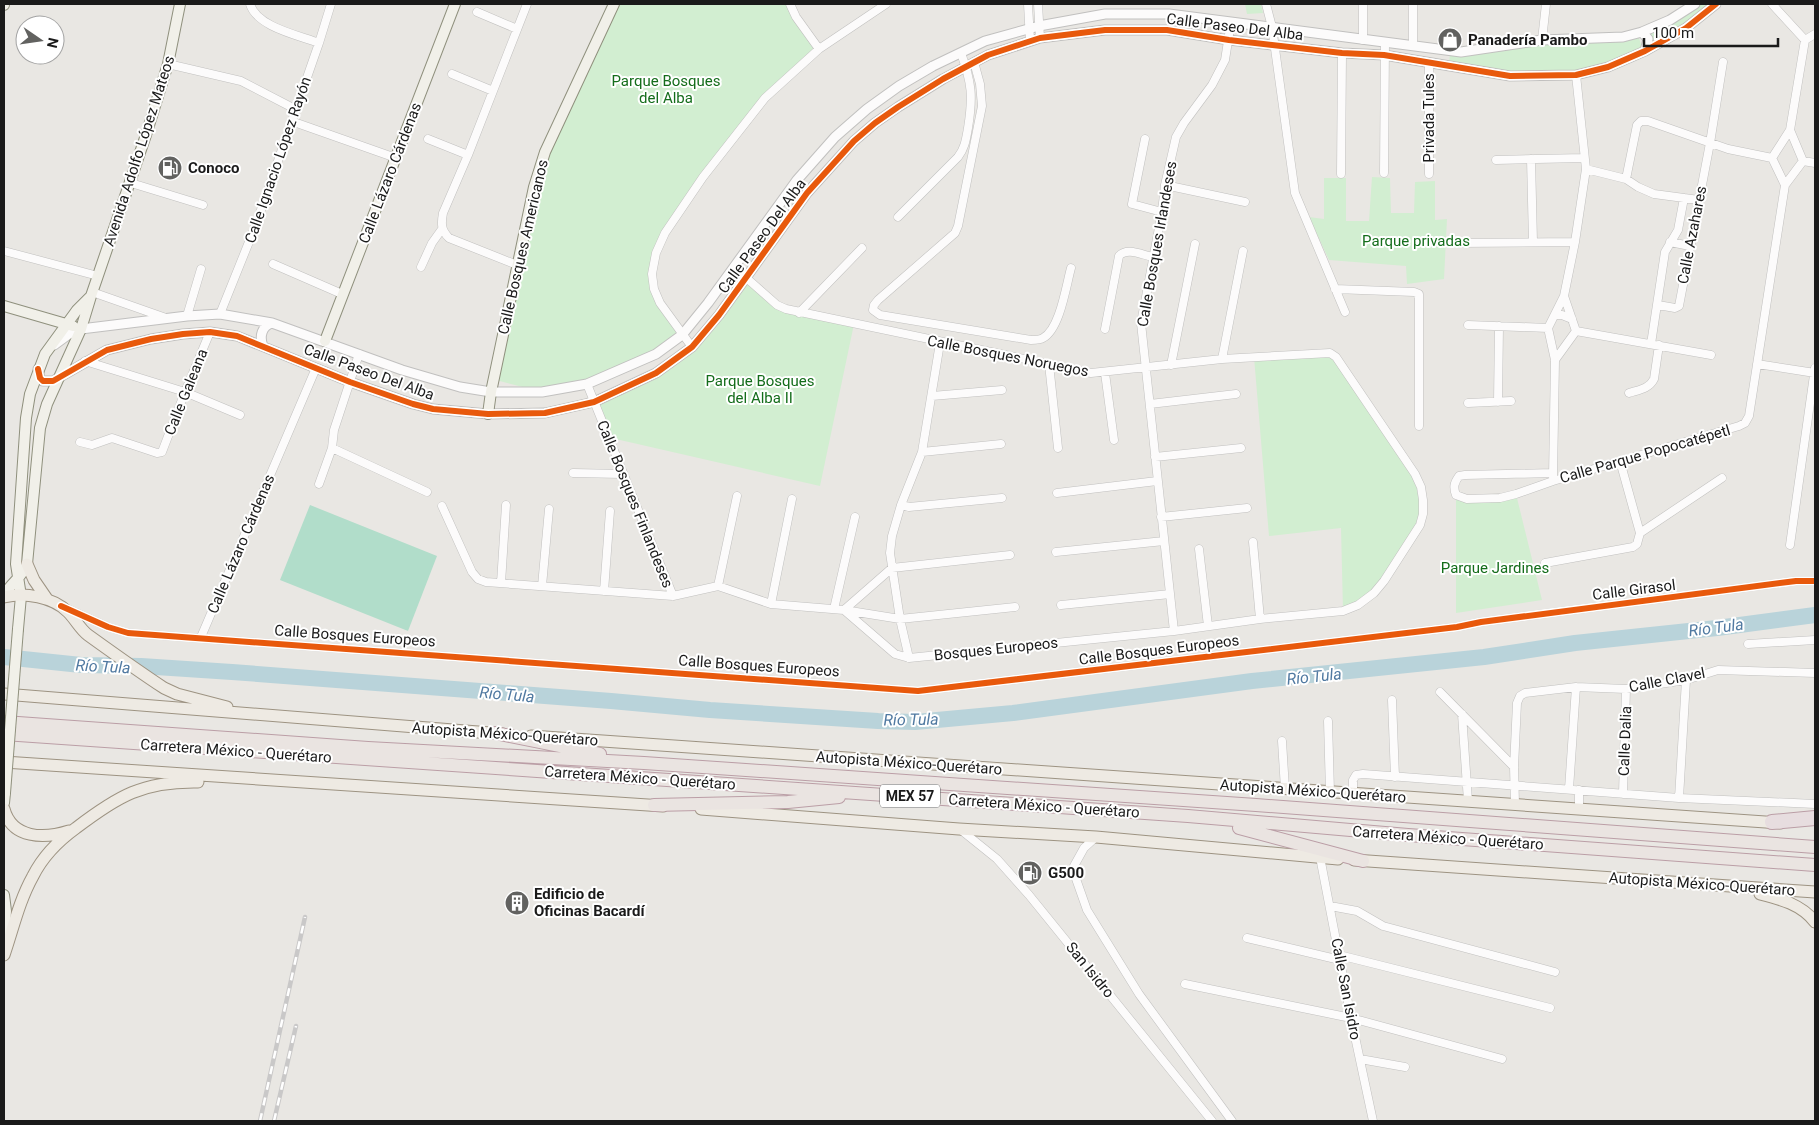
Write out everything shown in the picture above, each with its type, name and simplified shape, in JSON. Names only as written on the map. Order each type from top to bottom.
[{"type":"highway","name":"Carretera México - Querétaro","points":[[4,722],[368,748],[644,763],[1246,804],[1815,847]]},
{"type":"highway","points":[[495,733],[644,763]]},
{"type":"highway","name":"Carretera México - Querétaro","points":[[4,734],[1188,816],[1408,835],[1815,865]]},
{"type":"highway","points":[[654,805],[798,801],[866,793]]},
{"type":"highway","points":[[1188,816],[1268,835],[1363,861]]},
{"type":"highway","points":[[1772,822],[1815,818]]},
{"type":"main road","name":"Avenida Adolfo López Mateos","points":[[58,378],[81,329],[131,183],[168,64],[180,4]]},
{"type":"main road","name":"Calle Lázaro Cárdenas","points":[[325,341],[455,4]]},
{"type":"main road","name":"Calle Bosques Americanos","points":[[488,414],[534,187],[545,152],[614,4]]},
{"type":"main road","name":"Avenida Adolfo López Mateos","points":[[21,596],[16,564],[26,418],[30,394],[45,354],[77,310],[92,294]]},
{"type":"main road","points":[[4,306],[81,329]]},
{"type":"main road","points":[[58,378],[47,404],[40,428],[27,564],[19,578],[9,587],[4,597],[21,596],[47,599],[61,606],[87,634],[158,684],[177,694],[257,715]]},
{"type":"main road","points":[[27,564],[34,580],[47,599]]},
{"type":"main road","points":[[4,803],[21,596]]},
{"type":"main road","name":"Autopista México-Querétaro","points":[[4,694],[495,733],[1815,825]]},
{"type":"main road","name":"Autopista México-Querétaro","points":[[4,762],[654,805],[959,829],[1096,837],[1363,861],[1815,892]]},
{"type":"main road","points":[[4,955],[23,898],[33,876],[51,850],[105,806],[126,794],[145,788],[184,782],[222,783],[262,780]]},
{"type":"main road","points":[[4,809],[11,824],[20,831],[30,835],[52,836],[77,827]]},
{"type":"main road","points":[[1729,886],[1786,901],[1804,910],[1815,922]]},
{"type":"main road","points":[[4,895],[6,911],[4,948]]},
{"type":"street","points":[[250,4],[252,11],[264,22],[319,43]]},
{"type":"street","name":"Calle Ignacio López Rayón","points":[[220,314],[255,226],[331,4]]},
{"type":"street","points":[[421,267],[432,243],[442,229],[443,213],[468,155],[527,4]]},
{"type":"street","points":[[790,4],[796,18],[820,49]]},
{"type":"street","points":[[692,347],[660,303],[654,289],[652,274],[656,253],[665,234],[703,177],[764,98],[820,49],[876,9],[886,4]]},
{"type":"street","points":[[1028,4],[1030,40]]},
{"type":"street","points":[[1038,4],[1040,38]]},
{"type":"street","points":[[1266,4],[1272,26],[1295,193],[1345,312]]},
{"type":"street","points":[[1362,40],[1363,4]]},
{"type":"street","points":[[1413,46],[1414,4]]},
{"type":"street","points":[[1542,40],[1546,4]]},
{"type":"street","name":"Calle Paseo Del Alba","points":[[52,346],[69,334],[81,329],[168,318],[220,314],[272,323],[433,380],[460,387],[491,392],[542,392],[587,384],[656,354],[682,335],[734,268],[797,180],[835,137],[867,109],[899,86],[933,66],[985,41],[1029,28],[1104,14],[1168,14],[1461,52],[1542,40],[1623,37],[1642,32],[1670,20],[1694,4]]},
{"type":"street","name":"Calle Paseo Del Alba","points":[[58,378],[107,350],[143,340],[210,332],[237,336],[350,382],[433,409],[488,414],[545,413],[594,402],[656,373],[692,347],[719,315],[807,194],[854,141],[875,123],[970,64],[988,55],[1030,40],[1105,30],[1168,30],[1229,40],[1342,53],[1384,55],[1510,76],[1576,75],[1608,67],[1645,51],[1686,28],[1716,4]]},
{"type":"street","points":[[1772,4],[1805,40]]},
{"type":"street","points":[[476,12],[518,29]]},
{"type":"street","name":"Calle Bosques Irlandeses","points":[[1174,631],[1141,323],[1162,212],[1165,185],[1176,137],[1212,85],[1225,60],[1231,22]]},
{"type":"street","points":[[1642,32],[1648,39],[1645,51]]},
{"type":"street","points":[[1772,158],[1790,130],[1805,40],[1815,34]]},
{"type":"street","points":[[1384,173],[1385,42]]},
{"type":"street","points":[[960,53],[970,64],[980,84],[982,106],[958,226],[955,233],[878,300],[874,304],[873,310],[880,315],[908,320],[1031,340],[1042,338],[1052,330],[1057,319],[1071,268]]},
{"type":"street","points":[[1341,174],[1342,53]]},
{"type":"street","name":"Calle Azahares","points":[[1658,305],[1676,308],[1679,306],[1710,143],[1723,62]]},
{"type":"street","name":"Privada Tules","points":[[1429,63],[1429,174]]},
{"type":"street","points":[[168,64],[241,81],[295,109]]},
{"type":"street","points":[[898,217],[964,149],[972,95],[970,64]]},
{"type":"street","points":[[452,74],[493,91]]},
{"type":"street","points":[[1553,481],[1555,360],[1548,328],[1564,296],[1575,242],[1586,169],[1576,75]]},
{"type":"street","points":[[291,121],[396,158]]},
{"type":"street","points":[[1626,179],[1637,124],[1641,121],[1648,121],[1728,149],[1772,158]]},
{"type":"street","points":[[1790,130],[1803,161],[1815,163]]},
{"type":"street","points":[[428,139],[468,155]]},
{"type":"street","points":[[1145,139],[1132,204],[1162,212]]},
{"type":"street","points":[[1496,160],[1584,158]]},
{"type":"street","points":[[1772,158],[1786,185]]},
{"type":"street","points":[[1531,159],[1534,242]]},
{"type":"street","name":"Calle Parque Popocatépetl","points":[[1553,472],[1465,474],[1459,476],[1455,482],[1454,489],[1456,494],[1467,499],[1500,498],[1745,423],[1749,416],[1786,185],[1803,161]]},
{"type":"street","points":[[1586,169],[1626,179],[1654,194],[1699,200]]},
{"type":"street","points":[[131,183],[202,205]]},
{"type":"street","points":[[1165,185],[1246,202]]},
{"type":"street","points":[[1629,393],[1647,387],[1654,379],[1658,305],[1666,252],[1678,230],[1684,198]]},
{"type":"street","points":[[442,229],[449,238],[517,265]]},
{"type":"street","points":[[1457,242],[1575,242]]},
{"type":"street","points":[[1670,242],[1690,246]]},
{"type":"street","points":[[1171,365],[1195,244]]},
{"type":"street","points":[[799,313],[862,248]]},
{"type":"street","points":[[4,251],[98,276]]},
{"type":"street","points":[[1105,329],[1118,256],[1122,252],[1127,251],[1153,257]]},
{"type":"street","points":[[1222,359],[1243,251]]},
{"type":"street","points":[[273,264],[342,294]]},
{"type":"street","points":[[187,316],[201,268]]},
{"type":"street","name":"Calle Bosques Noruegos","points":[[734,268],[777,305],[799,313],[1091,373],[1145,369],[1222,359],[1330,353],[1336,356],[1414,474],[1421,487],[1423,500],[1423,514],[1420,525],[1384,581],[1374,593],[1358,605],[1343,611]]},
{"type":"street","points":[[1335,289],[1414,292],[1419,294],[1419,426]]},
{"type":"street","points":[[92,294],[168,318]]},
{"type":"street","points":[[1564,296],[1576,330]]},
{"type":"street","points":[[1555,315],[1562,315],[1572,319]]},
{"type":"street","points":[[262,346],[261,336],[264,328],[272,323]]},
{"type":"street","points":[[1468,325],[1548,328]]},
{"type":"street","points":[[1498,402],[1499,326]]},
{"type":"street","points":[[1576,330],[1711,355]]},
{"type":"street","points":[[1555,360],[1576,330]]},
{"type":"street","name":"Calle Galeana","points":[[80,442],[92,445],[112,438],[157,453],[162,452],[210,332]]},
{"type":"street","points":[[844,610],[895,654],[909,658],[900,619],[890,553],[892,536],[901,504],[922,452],[940,343]]},
{"type":"street","points":[[319,484],[332,448],[334,430],[359,354]]},
{"type":"street","points":[[85,361],[185,392],[240,415]]},
{"type":"street","points":[[1049,364],[1058,448]]},
{"type":"street","points":[[1757,364],[1815,372]]},
{"type":"street","name":"Calle Lázaro Cárdenas","points":[[201,637],[316,368]]},
{"type":"street","points":[[1790,545],[1815,368]]},
{"type":"street","points":[[38,369],[40,378],[43,380],[53,381],[58,378]]},
{"type":"street","points":[[1105,373],[1114,440]]},
{"type":"street","name":"Calle Bosques Finlandeses","points":[[587,384],[673,596]]},
{"type":"street","points":[[932,396],[940,397],[1002,390]]},
{"type":"street","points":[[1150,404],[1236,394]]},
{"type":"street","points":[[1468,403],[1511,402]]},
{"type":"street","points":[[922,452],[1001,444]]},
{"type":"street","points":[[332,448],[427,492]]},
{"type":"street","points":[[1155,457],[1241,448]]},
{"type":"street","points":[[1545,563],[1633,547],[1637,544],[1640,533],[1620,461]]},
{"type":"street","points":[[573,473],[622,474]]},
{"type":"street","points":[[1640,533],[1722,478]]},
{"type":"street","points":[[1057,493],[1157,481]]},
{"type":"street","points":[[718,586],[737,496]]},
{"type":"street","points":[[901,504],[909,507],[1002,498]]},
{"type":"street","points":[[770,604],[792,500]]},
{"type":"street","points":[[501,583],[506,505]]},
{"type":"street","points":[[442,506],[472,572],[478,579],[486,582],[673,596],[718,586],[770,604],[844,610],[900,619],[1015,607]]},
{"type":"street","points":[[1161,517],[1247,508]]},
{"type":"street","points":[[542,586],[549,509]]},
{"type":"street","points":[[604,591],[610,511]]},
{"type":"street","points":[[834,609],[855,517]]},
{"type":"street","points":[[1056,552],[1164,541]]},
{"type":"street","points":[[1253,542],[1260,619]]},
{"type":"street","points":[[1199,549],[1208,626]]},
{"type":"street","points":[[844,610],[892,568],[1010,555]]},
{"type":"street","name":"Calle Girasol","points":[[1457,627],[1481,622],[1777,584],[1815,581]]},
{"type":"street","points":[[1061,605],[1170,594]]},
{"type":"street","name":"Calle Bosques Europeos","points":[[61,606],[122,632],[918,691],[1457,627]]},
{"type":"street","name":"Bosques Europeos","points":[[909,658],[1174,631],[1260,619],[1343,611]]},
{"type":"street","points":[[1748,644],[1815,640]]},
{"type":"street","name":"Calle Clavel","points":[[1514,767],[1517,703],[1520,696],[1525,693],[1576,687],[1626,689],[1686,680],[1718,670],[1815,673]]},
{"type":"street","points":[[1679,798],[1686,680]]},
{"type":"street","points":[[1569,789],[1576,687]]},
{"type":"street","name":"Calle Dalia","points":[[1623,794],[1626,689]]},
{"type":"street","points":[[1440,692],[1514,767],[1515,804]]},
{"type":"street","points":[[1392,700],[1395,777]]},
{"type":"street","points":[[1462,714],[1468,801]]},
{"type":"street","points":[[1328,722],[1330,792]]},
{"type":"street","points":[[1282,741],[1285,789]]},
{"type":"street","points":[[1353,793],[1356,775],[1362,774],[1679,798],[1815,804]]},
{"type":"street","points":[[1578,809],[1579,790]]},
{"type":"street","name":"San Isidro","points":[[959,829],[997,859],[1029,895],[1212,1121]]},
{"type":"street","name":"San Isidro","points":[[1096,837],[1084,848],[1074,866],[1075,876],[1088,910],[1139,994],[1232,1121]]},
{"type":"street","name":"Calle San Isidro","points":[[1320,857],[1373,1121]]},
{"type":"street","points":[[1330,906],[1357,911],[1383,926],[1554,972]]},
{"type":"street","points":[[1246,938],[1340,958],[1550,1008]]},
{"type":"street","points":[[1185,984],[1351,1018],[1502,1060]]},
{"type":"street","points":[[1360,1059],[1405,1067]]},
{"type":"green space","name":"Parque Bosques del Alba","points":[[614,4],[790,4],[819,49],[765,98],[703,177],[656,253],[654,289],[682,335],[656,354],[587,384],[542,392],[496,380],[534,187]]},
{"type":"green space","points":[[1245,4],[1261,4],[1263,13],[1247,14]]},
{"type":"green space","points":[[1698,4],[1713,4],[1691,22],[1652,43],[1648,33]]},
{"type":"green space","points":[[1639,38],[1642,48],[1604,66],[1552,75],[1510,76],[1449,64],[1450,53],[1535,44]]},
{"type":"green space","name":"Parque privadas","points":[[1372,177],[1390,178],[1391,213],[1414,213],[1415,182],[1435,181],[1435,220],[1447,219],[1444,279],[1407,284],[1406,266],[1329,260],[1309,217],[1324,219],[1324,178],[1346,178],[1346,221],[1369,221]]},
{"type":"green space","name":"Parque Bosques del Alba II","points":[[746,278],[777,305],[854,324],[820,486],[607,437],[594,402],[656,373],[692,347]]},
{"type":"green space","points":[[1330,353],[1415,474],[1423,514],[1374,593],[1343,611],[1341,528],[1269,536],[1254,357]]},
{"type":"green space","name":"Parque Jardines","points":[[1516,494],[1542,600],[1456,613],[1456,495],[1467,499]]},
{"type":"green space","points":[[310,505],[437,556],[408,631],[280,580]]},
{"type":"waterway","name":"Río Tula","points":[[4,657],[81,665],[141,666],[232,672],[710,710],[915,722],[1013,713],[1252,681],[1484,657],[1575,643],[1717,628],[1815,615]]},
{"type":"railway","points":[[260,1121],[305,917]]},
{"type":"railway","points":[[274,1121],[296,1026]]},
{"type":"cycle path","points":[[38,369],[40,378],[43,381],[53,381],[107,350],[151,339],[210,332],[237,336],[350,382],[433,409],[488,414],[545,413],[594,402],[656,373],[692,347],[719,315],[807,193],[854,141],[898,107],[943,79],[988,55],[1040,38],[1105,30],[1167,30],[1229,40],[1342,53],[1384,55],[1510,76],[1576,75],[1608,67],[1645,51],[1686,28],[1716,4]]},
{"type":"cycle path","points":[[61,606],[108,627],[128,633],[918,691],[1457,627],[1481,622],[1796,581],[1815,581]]},
{"type":"place","name":"Panadería Pambo","points":[[1450,40]]},
{"type":"place","name":"Conoco","points":[[170,168]]},
{"type":"place","name":"G500","points":[[1030,873]]},
{"type":"place","name":"Edificio de Oficinas Bacardí","points":[[517,903]]}]
